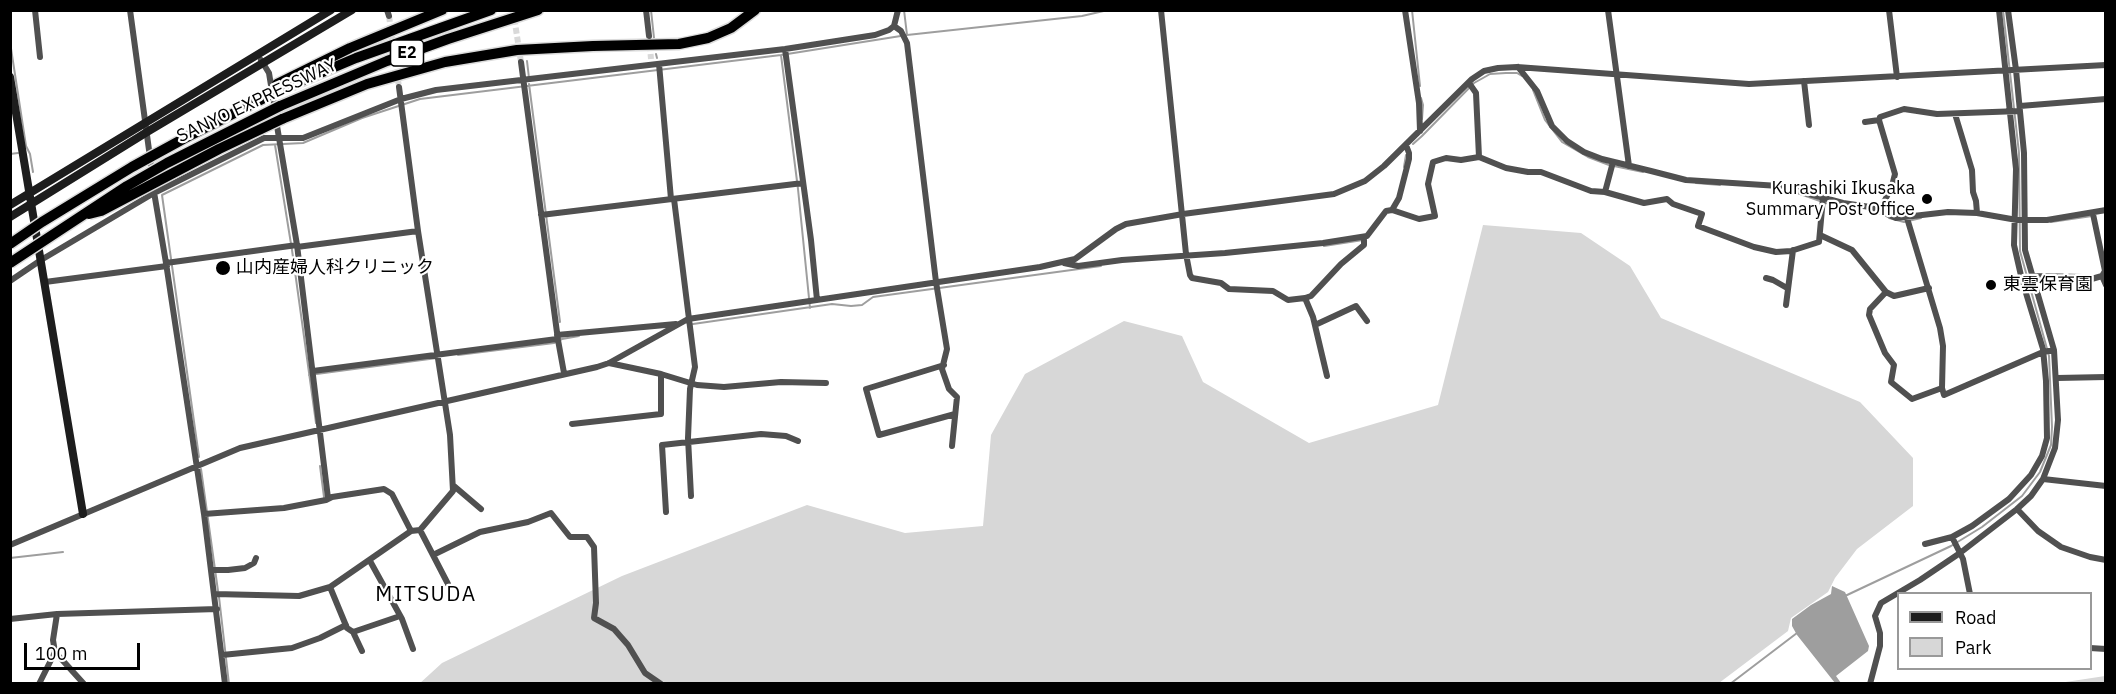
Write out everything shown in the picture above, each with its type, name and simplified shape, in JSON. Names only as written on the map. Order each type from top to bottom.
[{"type":"highway","points":[[10,244],[187,132],[277,88],[350,48],[442,10]]},
{"type":"highway","name":"SANYO EXPRESSWAY","points":[[277,88],[491,10]]},
{"type":"highway","name":"SANYO EXPRESSWAY","points":[[10,263],[127,186],[167,163],[280,106],[387,61],[538,10]]},
{"type":"highway","points":[[78,217],[101,211],[219,148],[367,84],[445,62],[536,49],[679,44],[708,38],[731,28],[755,10]]},
{"type":"street","points":[[35,10],[40,57]]},
{"type":"street","points":[[130,10],[154,194],[169,263],[197,465],[218,594],[217,609],[225,655],[225,684]]},
{"type":"street","points":[[10,205],[331,10]]},
{"type":"street","points":[[10,217],[352,10]]},
{"type":"street","points":[[646,10],[649,36]]},
{"type":"street","points":[[10,281],[41,260],[154,194],[264,138],[280,142],[303,138],[436,90],[786,53],[875,35],[889,30],[894,26],[898,10]]},
{"type":"street","points":[[1161,10],[1187,256],[1192,278],[1221,283],[1229,289],[1273,291],[1288,300],[1305,298],[1311,296],[1341,264],[1364,245],[1364,239]]},
{"type":"street","points":[[1405,10],[1419,103],[1420,131]]},
{"type":"street","points":[[1608,10],[1629,166]]},
{"type":"street","points":[[1889,10],[1898,77]]},
{"type":"street","points":[[1925,544],[1956,544],[2017,509],[2031,496],[2043,479],[2053,457],[2056,441],[2057,378],[2017,261],[2014,245],[2019,220],[2024,153],[1999,10]]},
{"type":"street","points":[[1900,592],[1920,580],[1972,526],[2009,499],[2031,475],[2042,456],[2048,432],[2045,364],[2049,351],[2019,220],[2016,110],[2008,10]]},
{"type":"street","points":[[894,26],[907,43],[947,349],[942,369],[949,389],[957,397],[952,446]]},
{"type":"street","points":[[786,53],[812,301]]},
{"type":"street","points":[[257,55],[269,73],[314,373],[328,498]]},
{"type":"street","points":[[521,62],[526,82],[545,215],[558,339],[564,373]]},
{"type":"street","points":[[656,65],[695,367],[688,442],[691,496]]},
{"type":"street","points":[[10,545],[240,448],[597,367],[609,363],[688,319],[937,286],[1064,263],[1075,259],[1126,224],[1334,194],[1365,181],[1384,166],[1484,71],[1517,67],[1749,84],[2106,65]]},
{"type":"street","points":[[1517,67],[1537,91],[1552,126],[1567,141],[1584,152],[1612,164],[1686,180],[1779,186],[1822,201],[1880,210],[1896,218],[1908,220],[1935,212],[1977,213],[2019,220],[2047,220],[2093,215],[2106,210]]},
{"type":"street","points":[[10,77],[83,514]]},
{"type":"street","points":[[1804,81],[1809,125]]},
{"type":"street","points":[[1471,85],[1476,93],[1479,157]]},
{"type":"street","points":[[218,594],[299,596],[330,587],[411,531],[420,531],[450,497],[454,486],[445,400],[418,231],[399,87]]},
{"type":"street","points":[[1865,122],[1879,120],[1880,117],[1904,109],[1955,114],[2016,110],[2106,99]]},
{"type":"street","points":[[1955,114],[1972,170],[1972,192],[1976,201],[1977,213]]},
{"type":"street","points":[[1879,120],[1895,174],[1892,186],[1880,210]]},
{"type":"street","points":[[1064,263],[1078,266],[1364,239],[1399,198],[1409,159],[1406,145]]},
{"type":"street","points":[[1390,210],[1419,219],[1435,216],[1428,184],[1433,162],[1446,158],[1461,160],[1479,157],[1506,168],[1541,172],[1591,190],[1644,203],[1667,199],[1673,204],[1702,214],[1698,226],[1754,247],[1776,252],[1794,250],[1819,242],[1822,201]]},
{"type":"street","points":[[1605,192],[1612,164]]},
{"type":"street","points":[[545,215],[800,184]]},
{"type":"street","points":[[2032,276],[2083,277],[2088,280],[2102,276],[2105,271],[2093,215]]},
{"type":"street","points":[[1908,220],[1940,328],[1943,346],[1942,388],[1944,395],[2049,351]]},
{"type":"street","points":[[45,282],[169,263],[418,231]]},
{"type":"street","points":[[1820,235],[1852,250],[1886,292],[1894,296],[1929,288]]},
{"type":"street","points":[[1786,304],[1794,250]]},
{"type":"street","points":[[2102,276],[2106,285]]},
{"type":"street","points":[[1766,278],[1788,288]]},
{"type":"street","points":[[1886,292],[1870,309],[1869,315],[1885,353],[1894,365],[1891,382],[1912,399],[1942,388]]},
{"type":"street","points":[[1305,298],[1315,325],[1327,376]]},
{"type":"street","points":[[1315,325],[1356,306],[1367,321]]},
{"type":"street","points":[[314,373],[677,324]]},
{"type":"street","points":[[609,363],[692,383],[724,387],[781,382],[820,381],[826,383]]},
{"type":"street","points":[[944,365],[866,389],[879,435],[955,414]]},
{"type":"street","points":[[572,424],[661,414],[661,374]]},
{"type":"street","points":[[2057,378],[2106,377]]},
{"type":"street","points":[[666,512],[662,446],[761,434],[786,436],[798,441]]},
{"type":"street","points":[[2043,479],[2106,486]]},
{"type":"street","points":[[454,486],[481,509]]},
{"type":"street","points":[[206,513],[284,508],[379,488],[389,490],[411,531]]},
{"type":"street","points":[[2017,509],[2038,531],[2061,547],[2106,560]]},
{"type":"street","points":[[433,555],[480,532],[528,522],[552,513],[570,537],[587,537],[594,547],[596,603],[594,618],[614,629],[628,645],[645,673],[661,684]]},
{"type":"street","points":[[420,531],[448,584]]},
{"type":"street","points":[[1956,544],[1969,592]]},
{"type":"street","points":[[214,570],[245,568],[254,563],[256,558]]},
{"type":"street","points":[[370,561],[400,616],[413,649]]},
{"type":"street","points":[[330,587],[346,625],[353,632],[362,651]]},
{"type":"street","points":[[1870,684],[1880,646],[1880,633],[1875,616],[1877,608],[1897,594]]},
{"type":"street","points":[[10,618],[57,614],[217,609]]},
{"type":"street","points":[[39,684],[55,652],[57,614]]},
{"type":"street","points":[[353,632],[400,616]]},
{"type":"street","points":[[225,655],[291,648],[320,638],[346,625]]},
{"type":"street","points":[[55,652],[84,684]]},
{"type":"green space","points":[[1483,225],[1581,233],[1630,266],[1661,318],[1860,402],[1913,458],[1913,506],[1857,549],[1835,578],[1828,592],[1791,618],[1788,631],[1719,683],[419,684],[442,663],[622,576],[807,505],[905,533],[983,526],[991,435],[1025,374],[1124,321],[1182,336],[1203,382],[1309,443],[1438,405]]},
{"type":"green space","points":[[2105,676],[2105,683],[2059,683]]},
{"type":"shaded area","points":[[1832,586],[1845,592],[1869,646],[1868,651],[1836,676],[1841,683],[1835,683],[1792,626],[1792,619],[1831,594]]},
{"type":"waterway","points":[[651,10],[654,38]]},
{"type":"waterway","points":[[904,10],[907,35]]},
{"type":"waterway","points":[[199,457],[162,195],[263,145],[303,143],[362,118],[420,99],[781,55],[907,35],[1082,16],[1108,10]]},
{"type":"waterway","points":[[1412,10],[1420,86]]},
{"type":"waterway","points":[[1845,596],[1951,546],[1982,527],[2022,496],[2040,472],[2051,445],[2049,356],[2020,251],[2019,153],[2003,10]]},
{"type":"waterway","points":[[10,42],[26,146],[33,172]]},
{"type":"waterway","points":[[656,54],[657,58]]},
{"type":"waterway","points":[[781,55],[810,308]]},
{"type":"waterway","points":[[527,61],[529,78]]},
{"type":"waterway","points":[[1422,136],[1474,83],[1490,74],[1517,73],[1522,76]]},
{"type":"waterway","points":[[529,84],[560,322]]},
{"type":"waterway","points":[[1533,90],[1545,120],[1562,142],[1588,157],[1609,165],[1643,172]]},
{"type":"waterway","points":[[1421,98],[1422,119]]},
{"type":"waterway","points":[[1413,144],[1422,136]]},
{"type":"waterway","points":[[275,145],[316,423]]},
{"type":"waterway","points":[[10,154],[18,153]]},
{"type":"waterway","points":[[1404,167],[1406,155]]},
{"type":"waterway","points":[[1696,183],[1720,185]]},
{"type":"waterway","points":[[1776,189],[1791,192]]},
{"type":"waterway","points":[[1800,194],[1820,201]]},
{"type":"waterway","points":[[1825,203],[1840,205]]},
{"type":"waterway","points":[[2051,222],[2092,216]]},
{"type":"waterway","points":[[1889,218],[1904,222],[1921,218]]},
{"type":"waterway","points":[[1324,246],[1363,240]]},
{"type":"waterway","points":[[693,324],[832,304],[862,305],[873,297],[1101,266]]},
{"type":"waterway","points":[[458,355],[554,343],[579,336]]},
{"type":"waterway","points":[[309,375],[437,358]]},
{"type":"waterway","points":[[320,466],[324,497]]},
{"type":"waterway","points":[[201,469],[218,591]]},
{"type":"waterway","points":[[10,558],[63,552]]},
{"type":"waterway","points":[[219,597],[229,684]]},
{"type":"waterway","points":[[1730,684],[1797,633]]},
{"type":"tunnel","points":[[513,10],[521,62]]},
{"type":"tunnel","points":[[389,16],[399,87]]},
{"type":"tunnel","points":[[649,36],[651,59]]},
{"type":"place","name":"Kurashiki Ikusaka Summary Post Office","points":[[1927,199]]},
{"type":"place","name":"山内産婦人科クリニック","points":[[223,268]]},
{"type":"place","name":"東雲保育園","points":[[1991,285]]},
{"type":"district","name":"MITSUDA","points":[[426,595]]}]
